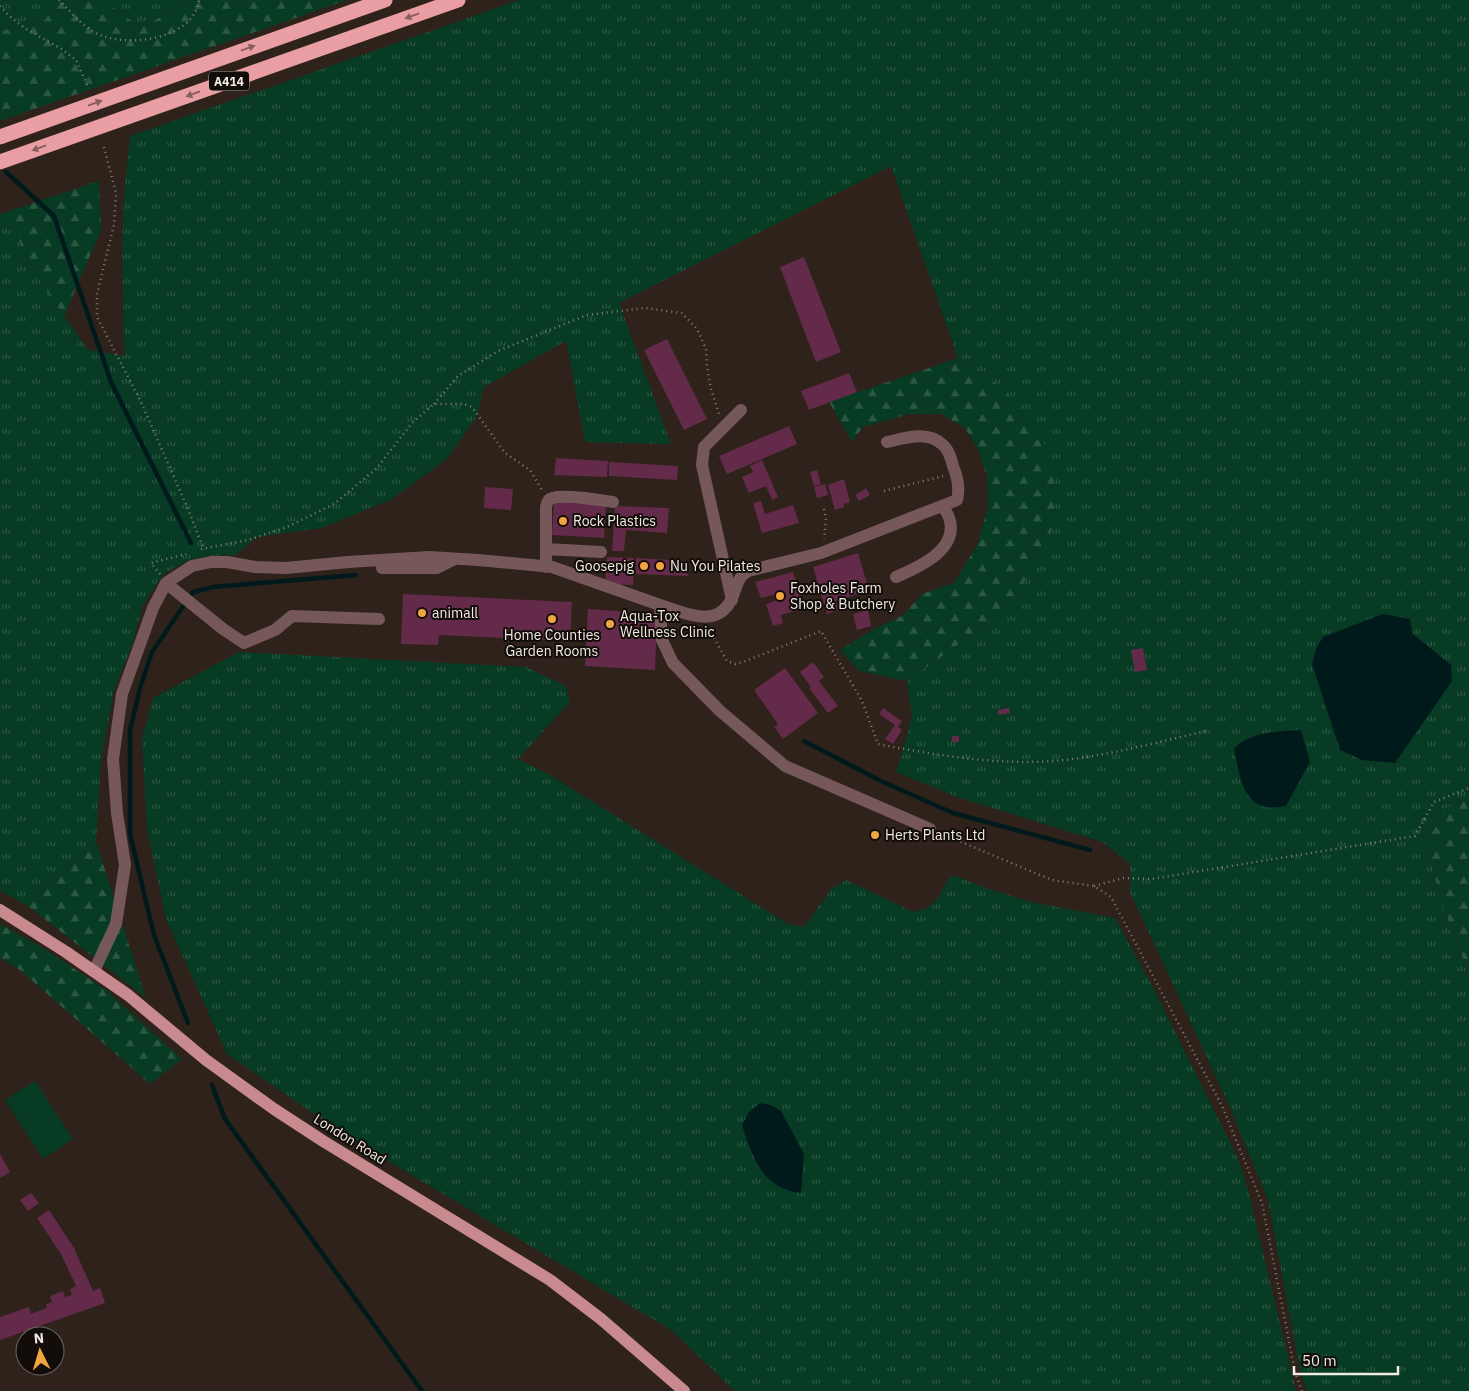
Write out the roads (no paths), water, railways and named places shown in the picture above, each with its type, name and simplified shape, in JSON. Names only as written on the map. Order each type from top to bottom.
[{"type":"highway","name":"A414","points":[[0,137],[385,0]]},
{"type":"highway","name":"A414","points":[[0,162],[458,0]]},
{"type":"main road","name":"London Road","points":[[0,910],[128,995],[206,1060],[323,1141],[550,1280],[601,1319],[684,1391]]},
{"type":"lane","points":[[732,600],[702,465],[704,447],[741,410]]},
{"type":"lane","points":[[94,971],[116,924],[125,866],[117,813],[112,759],[122,694],[153,608],[166,583],[192,566],[211,562],[286,568],[429,557],[552,567],[660,605],[702,616],[713,616],[725,610],[732,600],[739,579],[743,574],[822,553],[957,500],[960,491],[956,473],[943,445],[934,439],[922,436],[906,437],[887,442]]},
{"type":"lane","points":[[546,567],[546,506],[548,501],[552,498],[561,497],[613,502]]},
{"type":"lane","points":[[896,577],[928,562],[941,550],[951,528],[950,520],[943,507]]},
{"type":"lane","points":[[546,549],[601,552]]},
{"type":"lane","points":[[166,583],[223,629],[244,643],[275,630],[292,616],[379,619]]},
{"type":"lane","points":[[660,605],[662,640],[672,663],[720,711],[785,766],[930,829]]},
{"type":"water","points":[[1383,614],[1410,619],[1413,634],[1451,665],[1452,681],[1395,763],[1362,760],[1340,750],[1312,664],[1316,649],[1323,637]]},
{"type":"water","points":[[1301,730],[1310,762],[1286,806],[1266,807],[1258,804],[1246,792],[1242,784],[1234,749],[1240,743],[1256,736],[1274,732]]},
{"type":"water","points":[[760,1103],[771,1105],[781,1111],[804,1154],[801,1193],[777,1185],[768,1178],[755,1160],[742,1125],[749,1112]]},
{"type":"waterway","points":[[6,172],[54,216],[111,382],[191,543]]},
{"type":"waterway","points":[[188,1023],[154,935],[130,834],[130,730],[140,688],[152,652],[193,592],[213,587],[356,575]]},
{"type":"waterway","points":[[804,741],[881,781],[953,813],[1090,850]]},
{"type":"waterway","points":[[212,1085],[225,1119],[422,1391]]},
{"type":"place","name":"Rock Plastics","points":[[563,521]]},
{"type":"place","name":"Goosepig","points":[[644,566]]},
{"type":"place","name":"Nu You Pilates","points":[[660,566]]},
{"type":"place","name":"Foxholes Farm Shop & Butchery","points":[[780,596]]},
{"type":"place","name":"animall","points":[[422,613]]},
{"type":"place","name":"Home Counties Garden Rooms","points":[[552,619]]},
{"type":"place","name":"Aqua-Tox Wellness Clinic","points":[[610,624]]},
{"type":"place","name":"Herts Plants Ltd","points":[[875,835]]}]
